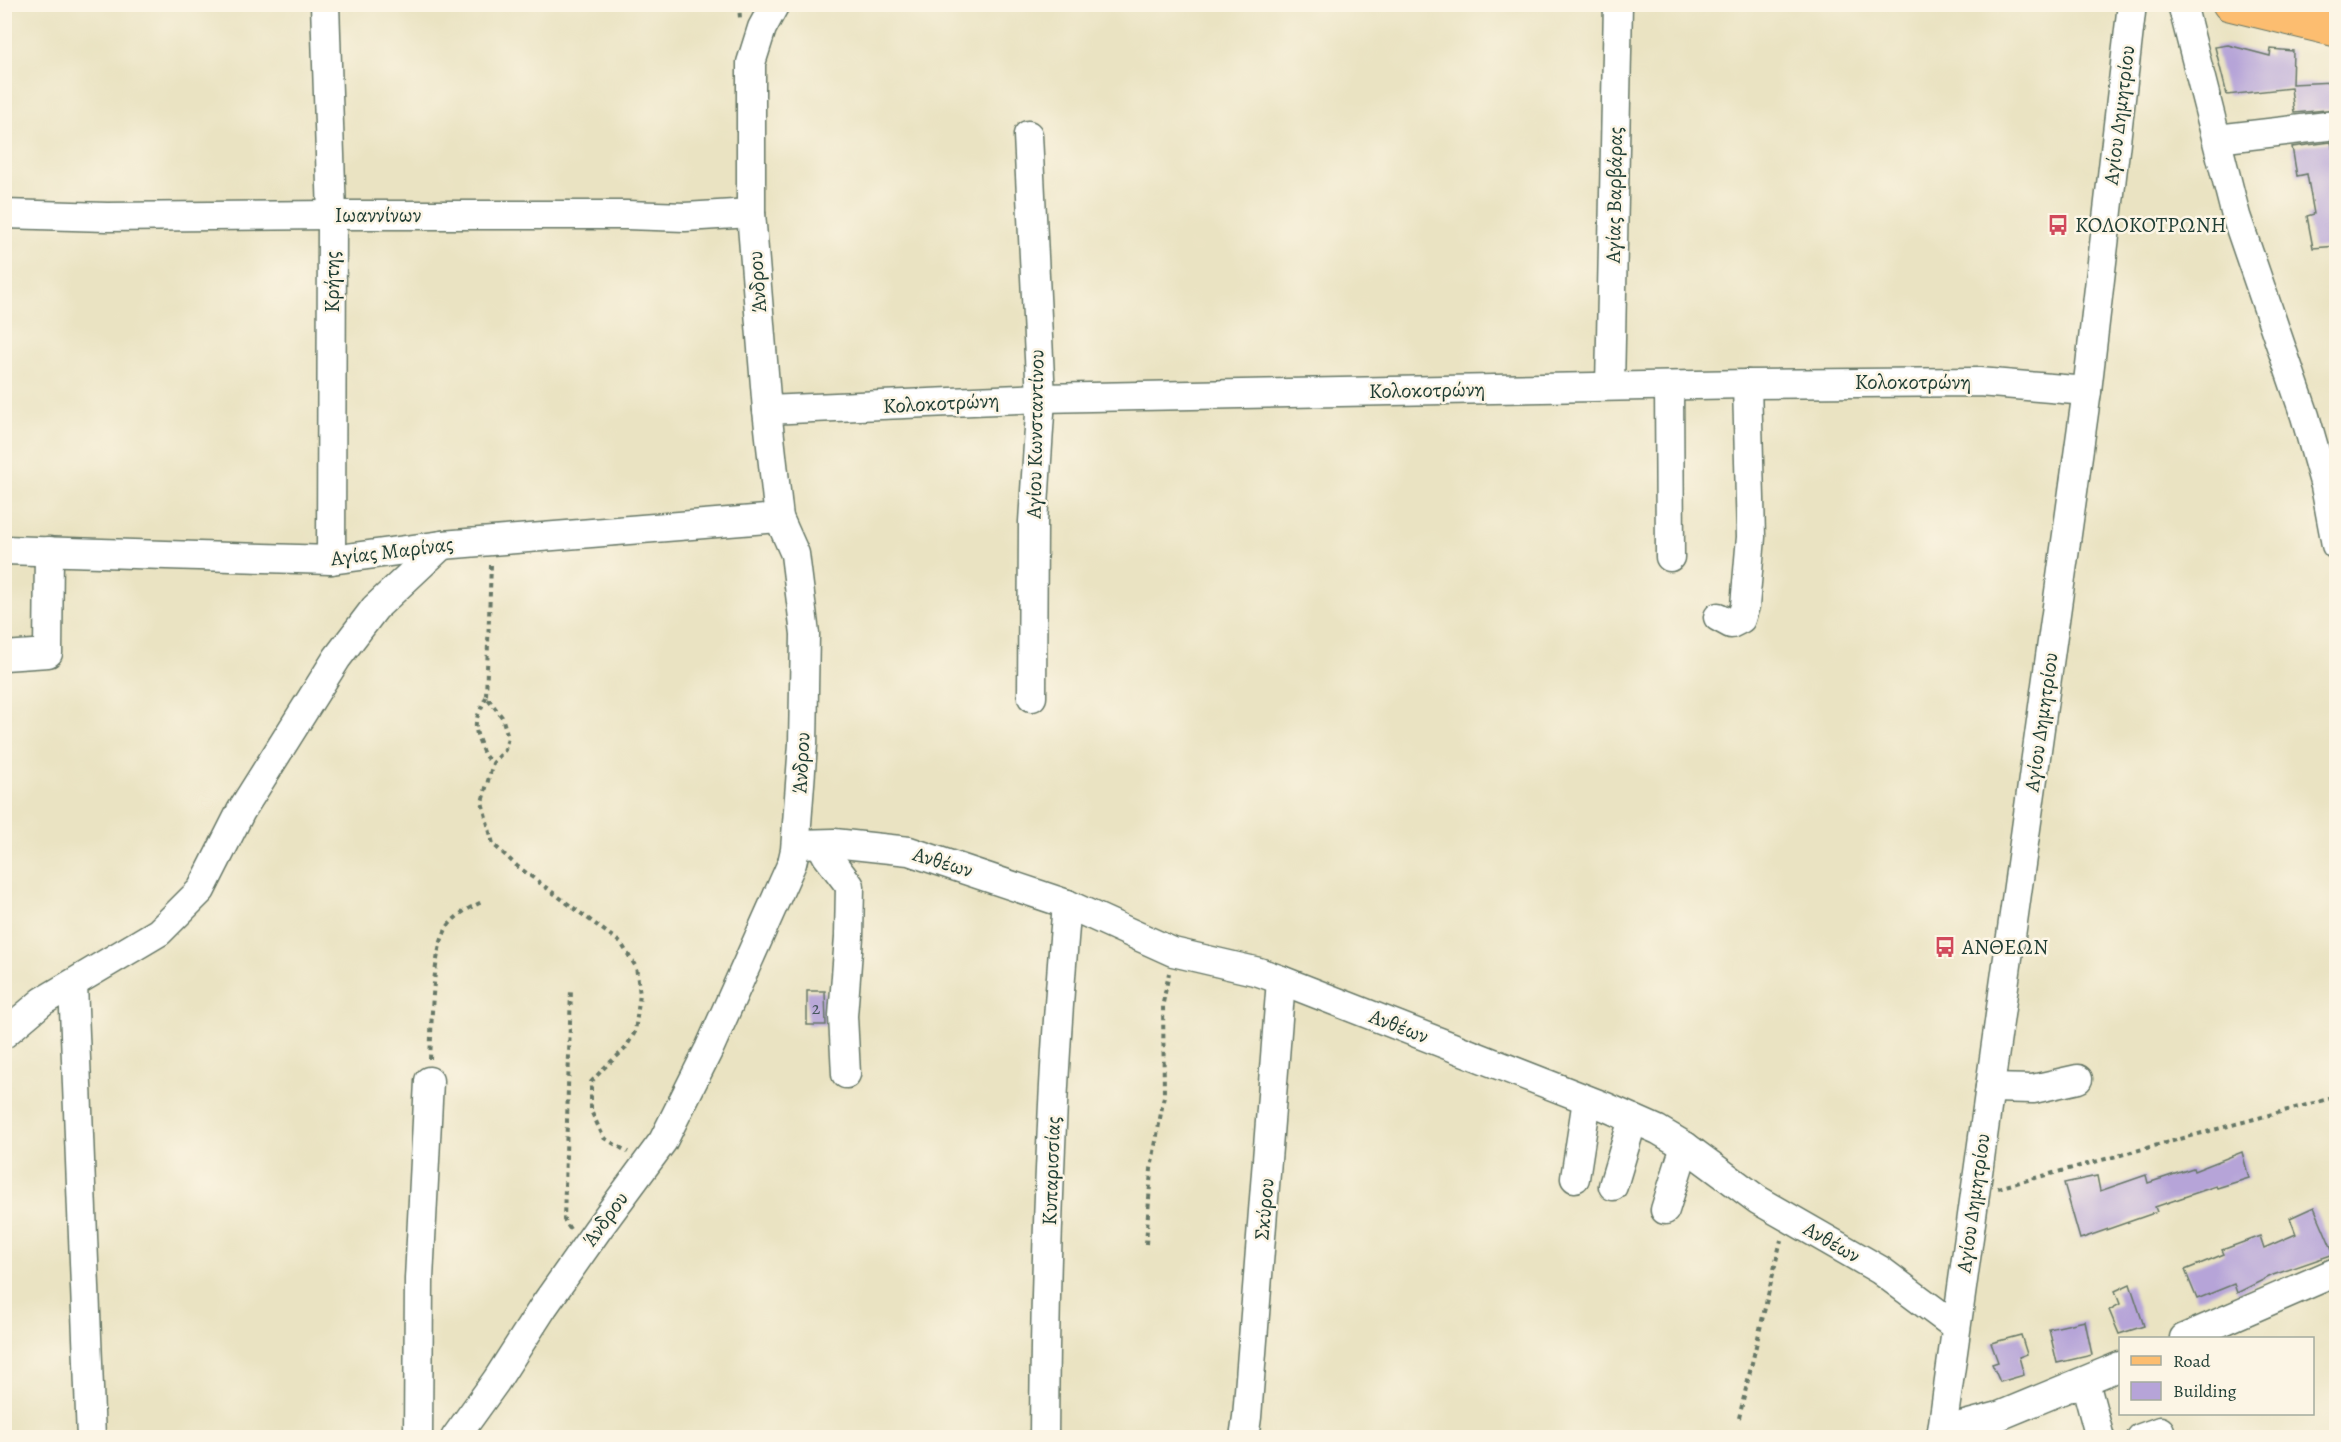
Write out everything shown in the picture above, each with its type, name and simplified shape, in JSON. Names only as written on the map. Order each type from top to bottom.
[{"type":"main road","points":[[2229,4],[2337,30]]},
{"type":"street","name":"Κρήτης","points":[[325,4],[332,215],[331,560]]},
{"type":"street","name":"Άνδρου","points":[[455,1437],[585,1248],[663,1141],[709,1049],[792,863],[809,844],[803,744],[805,634],[795,554],[779,518],[767,410],[751,213],[751,63],[762,28],[775,4]]},
{"type":"street","name":"Αγίας Βαρβάρας","points":[[1610,386],[1618,4]]},
{"type":"street","name":"Αγίου Δημητρίου","points":[[1941,1434],[2087,391],[2132,4]]},
{"type":"street","points":[[2182,4],[2236,216],[2332,492],[2337,545]]},
{"type":"street","points":[[2217,139],[2337,125]]},
{"type":"street","name":"Αγίου Κωνσταντίνου","points":[[1028,135],[1041,398],[1033,522],[1032,698]]},
{"type":"street","name":"Ιωαννίνων","points":[[4,214],[107,218],[332,215],[685,217],[751,213]]},
{"type":"street","name":"Κολοκοτρώνη","points":[[767,410],[1041,398],[1747,384],[1978,382],[2087,391]]},
{"type":"street","points":[[1718,618],[1731,624],[1741,618],[1745,606],[1751,537],[1747,384]]},
{"type":"street","points":[[1669,386],[1670,557]]},
{"type":"street","name":"Αγίας Μαρίνας","points":[[4,550],[331,560],[442,545],[779,518]]},
{"type":"street","points":[[4,1034],[44,1001],[159,932],[201,890],[241,811],[287,734],[337,658],[375,608],[442,545]]},
{"type":"street","points":[[4,656],[48,653],[49,551]]},
{"type":"street","name":"Ανθέων","points":[[809,844],[834,843],[909,851],[1066,904],[1173,952],[1259,972],[1281,980],[1633,1119],[1685,1146],[1758,1200],[1880,1270],[1955,1326]]},
{"type":"street","points":[[809,844],[826,856],[849,886],[849,937],[843,1016],[846,1074]]},
{"type":"street","name":"Κυπαρισσίας","points":[[1044,1437],[1045,1327],[1052,1132],[1066,904]]},
{"type":"street","name":"Σκύρου","points":[[1244,1437],[1281,980]]},
{"type":"street","points":[[73,984],[91,1437]]},
{"type":"street","points":[[1990,1088],[2033,1089],[2078,1079]]},
{"type":"street","points":[[418,1437],[419,1279],[429,1081]]},
{"type":"street","points":[[1575,1178],[1587,1100]]},
{"type":"street","points":[[1613,1186],[1633,1119]]},
{"type":"street","points":[[1665,1210],[1685,1146]]},
{"type":"street","points":[[2186,1337],[2337,1272]]},
{"type":"street","points":[[1941,1434],[1999,1416],[2119,1367]]},
{"type":"street","points":[[2085,1382],[2100,1437]]},
{"type":"path","points":[[491,541],[486,696],[475,720],[475,733],[482,754],[494,763]]},
{"type":"path","points":[[486,696],[502,717],[508,737],[505,750],[494,763],[482,802],[493,844],[518,866],[621,943],[636,967],[640,994],[635,1032],[625,1049],[591,1082],[591,1111],[604,1138],[647,1162]]},
{"type":"path","points":[[429,1081],[438,953],[448,927],[464,911],[482,902]]},
{"type":"path","points":[[1146,1244],[1151,1169],[1164,1096],[1163,1003],[1173,952]]},
{"type":"path","points":[[571,989],[564,1220],[585,1248]]},
{"type":"path","points":[[1976,1194],[2337,1097]]},
{"type":"path","points":[[1739,1418],[1786,1216]]},
{"type":"building","points":[[2228,45],[2270,56],[2271,49],[2293,51],[2292,84],[2333,82],[2337,88],[2337,109],[2294,113],[2291,88],[2227,95],[2215,47]]},
{"type":"building","points":[[2331,142],[2337,167],[2337,246],[2313,248],[2307,216],[2314,214],[2307,174],[2297,176],[2292,147]]},
{"type":"building","points":[[807,991],[825,991],[826,1025],[807,1025]]},
{"type":"building","points":[[2242,1152],[2249,1178],[2217,1188],[2216,1186],[2155,1207],[2157,1212],[2080,1239],[2064,1183],[2097,1176],[2100,1191],[2146,1175],[2148,1183],[2193,1168],[2194,1171]]},
{"type":"building","points":[[2314,1207],[2334,1254],[2273,1275],[2237,1293],[2234,1284],[2197,1299],[2185,1270],[2224,1254],[2222,1250],[2260,1236],[2264,1248],[2296,1234],[2290,1218]]},
{"type":"building","points":[[2130,1284],[2144,1326],[2119,1334],[2109,1310],[2120,1304],[2115,1291]]},
{"type":"building","points":[[2085,1321],[2092,1355],[2057,1363],[2049,1329]]},
{"type":"building","points":[[2021,1335],[2027,1354],[2019,1357],[2024,1375],[2000,1382],[1992,1364],[1998,1362],[1991,1343]]},
{"type":"place","name":"ΚΟΛΟΚΟΤΡΩΝΗ","points":[[2058,225]]},
{"type":"place","name":"ΑΝΘΕΩΝ","points":[[1945,947]]}]
